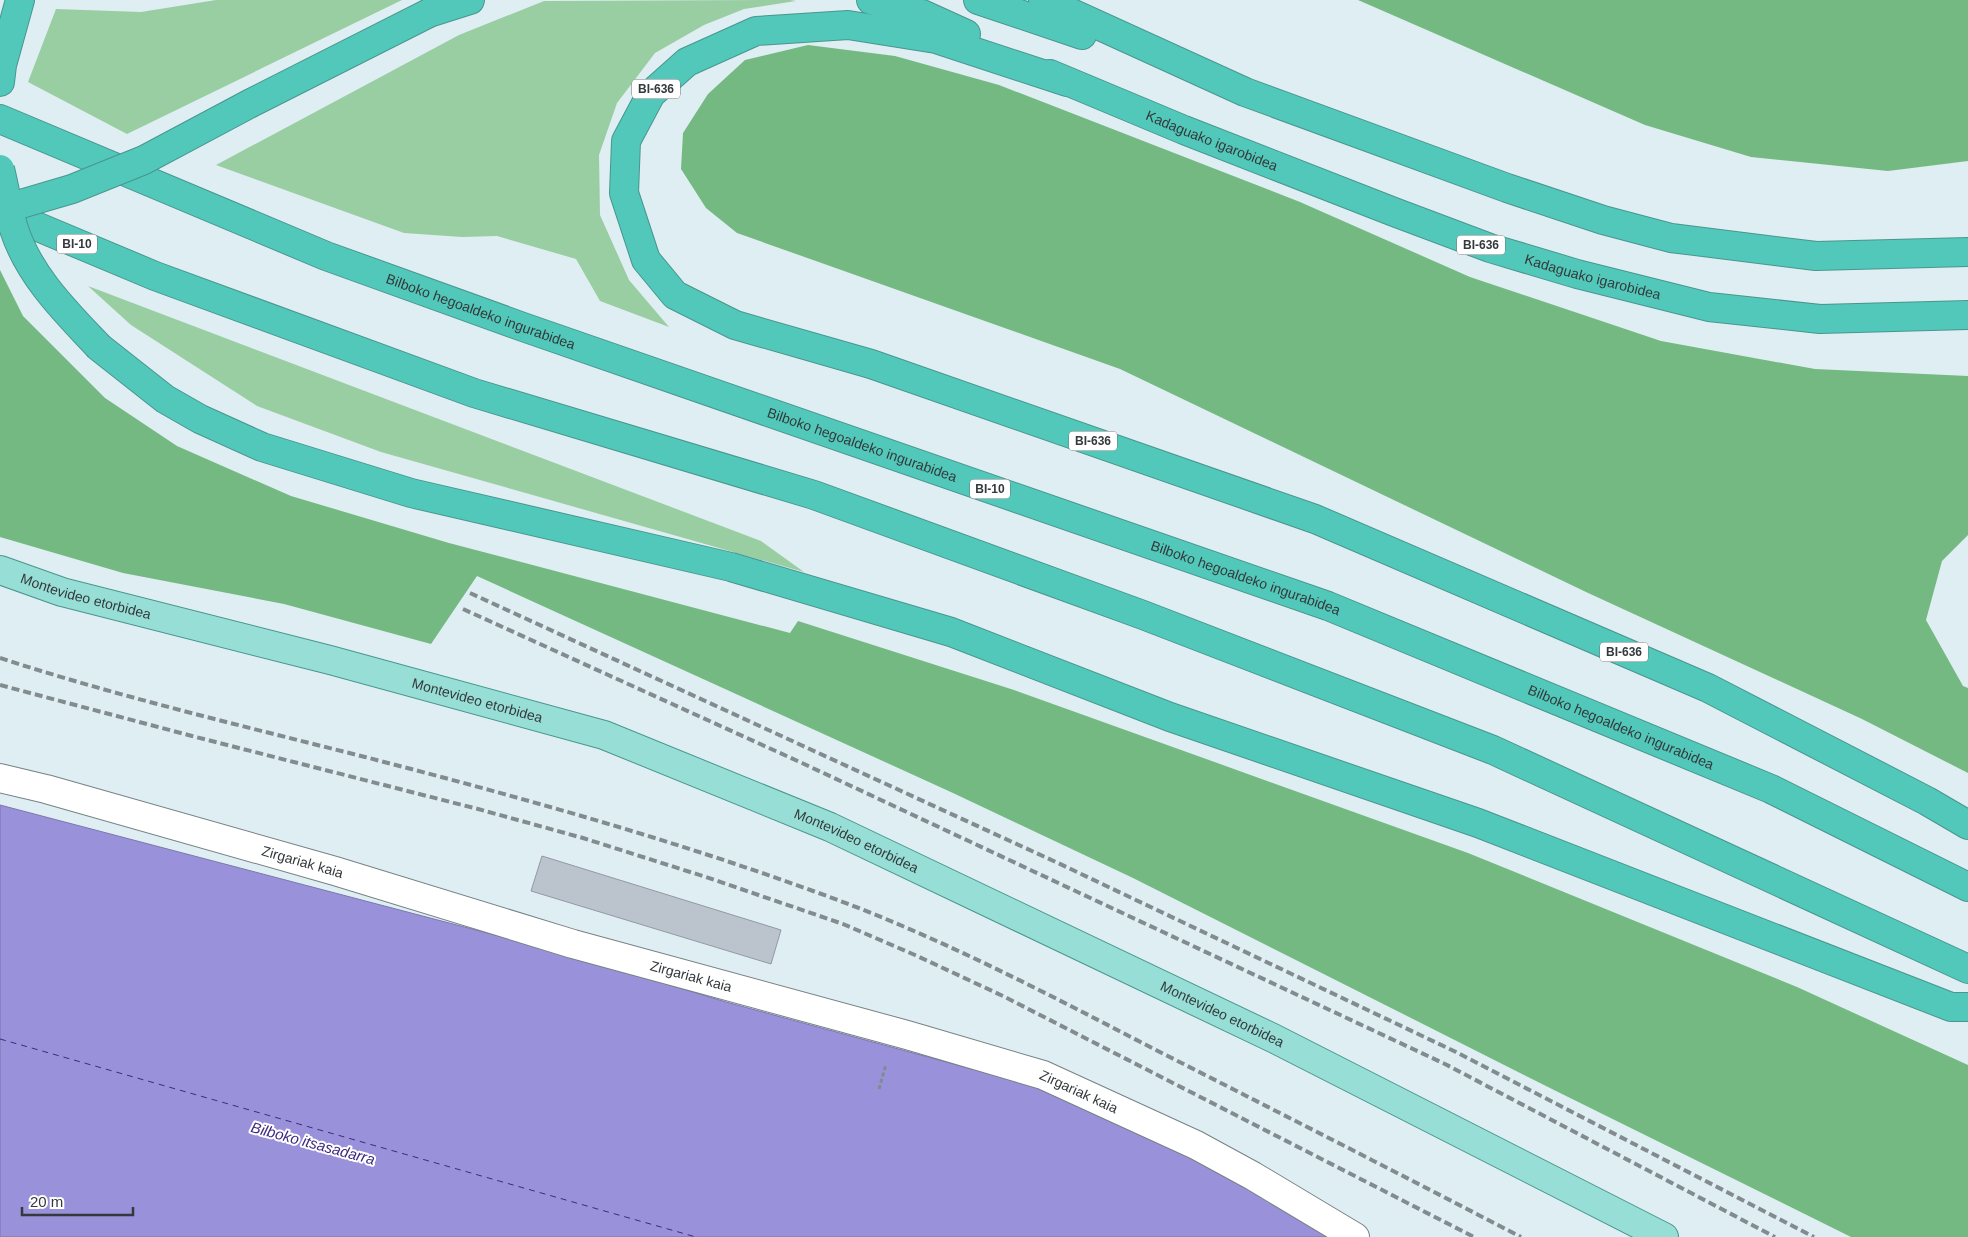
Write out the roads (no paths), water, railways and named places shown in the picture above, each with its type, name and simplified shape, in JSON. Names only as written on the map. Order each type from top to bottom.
[{"type":"highway","points":[[0,82],[2,65],[20,0]]},
{"type":"highway","points":[[0,211],[72,189],[144,160],[251,103],[429,13],[470,0]]},
{"type":"highway","points":[[872,0],[922,14],[1067,82]]},
{"type":"highway","points":[[978,0],[1224,82]]},
{"type":"highway","points":[[1042,0],[1244,92],[1516,191],[1603,220],[1671,238],[1816,256],[1968,252]]},
{"type":"highway","name":"BI-636","points":[[1067,82],[936,39],[848,25],[756,31],[687,62],[650,94],[626,141],[624,193],[646,260],[675,295],[735,326],[870,364],[1314,518],[1708,688],[1927,800],[1968,825]]},
{"type":"highway","name":"Kadaguako igarobidea","points":[[1067,82],[1394,212],[1490,248],[1577,274],[1709,307],[1820,319],[1968,315]]},
{"type":"highway","name":"Bilboko hegoaldeko ingurabidea","points":[[0,119],[326,256],[523,328],[1328,606],[1771,789],[1968,887]]},
{"type":"highway","points":[[0,169],[15,230],[30,264],[58,304],[99,347],[165,400],[200,419],[262,448],[411,493],[732,567],[951,632],[1170,717],[1478,823],[1951,1007],[1968,1008]]},
{"type":"highway","name":"BI-10","points":[[0,211],[154,276],[474,393],[814,495],[1143,615],[1493,750],[1968,969]]},
{"type":"highway","points":[[1916,317],[1968,335]]},
{"type":"main road","name":"Montevideo etorbidea","points":[[0,570],[62,592],[330,660],[604,735],[847,836],[1275,1039],[1664,1237]]},
{"type":"street","name":"Zirgariak kaia","points":[[0,778],[46,789],[307,863],[572,944],[919,1038],[1043,1075],[1196,1145],[1253,1176],[1355,1237]]},
{"type":"water","name":"Bilboko itsasadarra","points":[[0,805],[571,955],[726,1002],[1038,1087],[1189,1156],[1314,1225],[1332,1237],[0,1237]]},
{"type":"railway","points":[[470,593],[1058,863],[1456,1052],[1814,1237]]},
{"type":"railway","points":[[463,609],[802,763],[1445,1064],[1775,1237]]},
{"type":"railway","points":[[0,658],[136,698],[422,772],[591,819],[703,853],[813,891],[901,925],[1030,985],[1521,1237]]},
{"type":"railway","points":[[0,685],[583,838],[706,877],[843,924],[1003,996],[1474,1237]]}]
